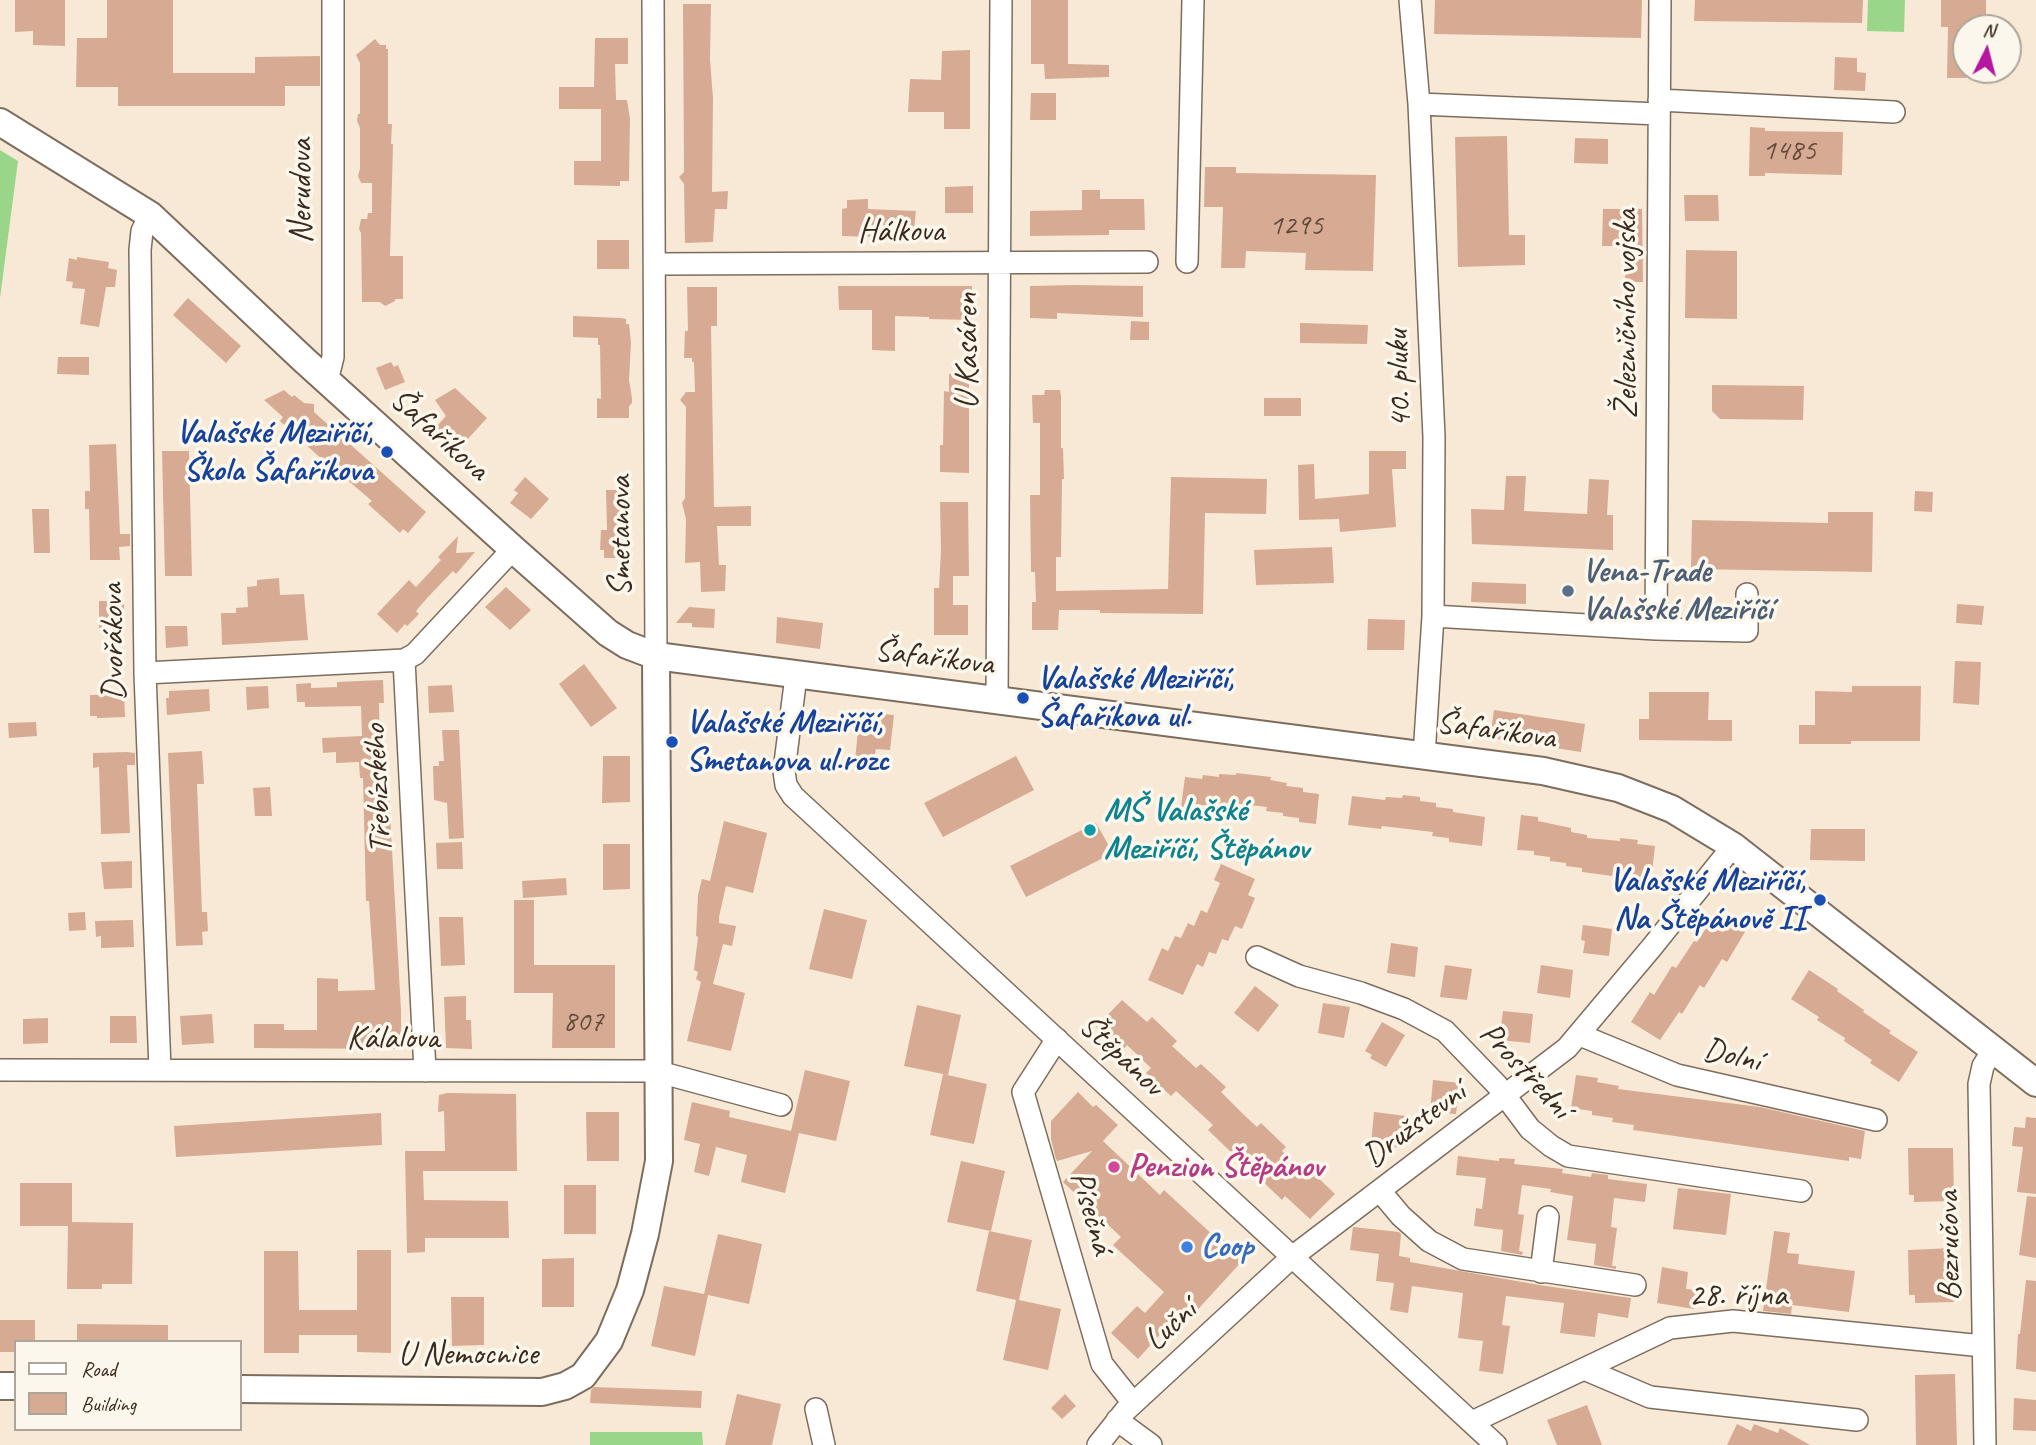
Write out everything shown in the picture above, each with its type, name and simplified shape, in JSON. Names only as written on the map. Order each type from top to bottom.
[{"type":"street","name":"Nerudova","points":[[327,381],[333,357],[333,0]]},
{"type":"street","name":"Smetanova","points":[[653,0],[659,1072]]},
{"type":"street","name":"U Kasáren","points":[[997,702],[1001,0]]},
{"type":"street","points":[[1187,262],[1193,0]]},
{"type":"street","name":"40. pluku","points":[[1410,0],[1419,104],[1432,356],[1433,616],[1424,756]]},
{"type":"street","name":"Železničního vojska","points":[[1657,629],[1660,0]]},
{"type":"street","points":[[1419,104],[1894,112]]},
{"type":"street","name":"Šafaříkova","points":[[0,122],[150,215],[327,381],[513,549],[608,633],[627,645],[656,656],[1424,756],[1569,776],[1618,788],[1672,809],[1733,846],[2036,1083]]},
{"type":"street","name":"Dvořákova","points":[[150,215],[142,230],[140,250],[145,673],[160,1070]]},
{"type":"street","name":"Hálkova","points":[[654,264],[1147,262]]},
{"type":"street","points":[[145,673],[404,660],[415,654],[513,549]]},
{"type":"street","points":[[1433,616],[1657,629],[1747,631],[1747,594]]},
{"type":"street","name":"Třebízského","points":[[404,660],[425,1071]]},
{"type":"street","name":"Štěpánov","points":[[796,676],[784,771],[789,790],[1496,1445]]},
{"type":"street","name":"Družstevní","points":[[1292,1257],[1554,1059],[1580,1035],[1733,846]]},
{"type":"street","name":"Prostřední","points":[[1257,957],[1299,976],[1361,993],[1404,1009],[1445,1031],[1488,1075],[1530,1129],[1550,1146],[1568,1156],[1801,1191]]},
{"type":"street","name":"Dolní","points":[[1580,1035],[1677,1075],[1876,1120]]},
{"type":"street","name":"Písečná","points":[[1057,1039],[1023,1091],[1102,1364],[1133,1404]]},
{"type":"street","name":"Bezručova","points":[[1985,1445],[1979,1084],[1983,1066],[1993,1049]]},
{"type":"street","name":"Kálalova","points":[[0,1070],[659,1072],[781,1105]]},
{"type":"street","name":"U Nemocnice","points":[[242,1389],[542,1392],[565,1386],[583,1376],[602,1353],[614,1329],[630,1290],[645,1234],[659,1161],[659,1072]]},
{"type":"street","points":[[1380,1191],[1401,1216],[1439,1248],[1463,1259],[1635,1285]]},
{"type":"street","points":[[1541,1272],[1548,1217]]},
{"type":"street","name":"Luční","points":[[1098,1445],[1133,1404],[1292,1257]]},
{"type":"street","name":"28. října","points":[[1472,1422],[1670,1328],[1733,1321],[1983,1346]]},
{"type":"street","points":[[1584,1369],[1650,1397],[1857,1420]]},
{"type":"street","points":[[816,1409],[824,1445]]},
{"type":"street","points":[[1117,1420],[1150,1445]]},
{"type":"green space","points":[[1868,0],[1905,0],[1904,32],[1867,31]]},
{"type":"green space","points":[[0,150],[18,161],[0,298]]},
{"type":"green space","points":[[590,1432],[702,1432],[703,1445],[590,1445]]},
{"type":"building","points":[[15,0],[65,0],[65,46],[33,45],[33,31],[15,32]]},
{"type":"building","points":[[107,0],[173,0],[173,73],[255,73],[255,57],[320,56],[320,86],[285,86],[285,106],[118,106],[118,87],[76,87],[77,38],[107,38]]},
{"type":"building","points":[[1031,0],[1068,0],[1068,64],[1109,65],[1109,77],[1045,79],[1044,64],[1031,64]]},
{"type":"building","points":[[1435,0],[1642,0],[1641,38],[1434,34]]},
{"type":"building","points":[[1695,0],[1863,0],[1862,23],[1694,21]]},
{"type":"building","points":[[1941,0],[1986,0],[1986,14],[1952,14],[1952,78],[1947,78],[1948,27],[1941,27]]},
{"type":"building","points":[[683,4],[711,4],[712,192],[728,191],[727,209],[715,209],[713,242],[685,243],[684,184],[679,177],[684,172]]},
{"type":"building","points":[[595,38],[628,38],[628,64],[615,64],[616,100],[627,100],[630,119],[629,181],[620,181],[620,186],[574,185],[574,161],[601,161],[601,109],[559,109],[559,87],[594,87]]},
{"type":"building","points":[[375,39],[388,49],[388,124],[392,124],[393,144],[390,256],[403,256],[403,299],[395,299],[385,306],[380,302],[362,302],[359,229],[361,219],[367,219],[368,213],[372,213],[372,183],[361,183],[358,176],[360,63],[356,55]]},
{"type":"building","points":[[970,50],[970,129],[944,129],[944,112],[908,112],[910,79],[941,80],[942,51]]},
{"type":"building","points":[[1835,57],[1857,58],[1857,72],[1866,73],[1865,91],[1834,90]]},
{"type":"building","points":[[1031,93],[1056,93],[1056,120],[1030,120]]},
{"type":"building","points":[[1750,127],[1765,128],[1765,131],[1843,132],[1842,175],[1765,173],[1765,176],[1749,176]]},
{"type":"building","points":[[1507,136],[1509,235],[1525,235],[1525,265],[1458,267],[1455,137]]},
{"type":"building","points":[[1575,138],[1608,139],[1608,164],[1574,163]]},
{"type":"building","points":[[1205,167],[1236,167],[1236,173],[1376,175],[1373,271],[1305,270],[1306,253],[1246,251],[1245,268],[1221,268],[1223,207],[1204,207]]},
{"type":"building","points":[[973,186],[973,213],[945,213],[945,187]]},
{"type":"building","points":[[1082,190],[1100,190],[1100,199],[1144,199],[1145,230],[1109,230],[1109,235],[1030,236],[1030,211],[1082,210]]},
{"type":"building","points":[[1684,195],[1718,195],[1719,221],[1685,221]]},
{"type":"building","points":[[868,199],[868,209],[916,211],[913,238],[842,236],[842,209],[847,208],[847,200]]},
{"type":"building","points":[[1603,209],[1642,209],[1643,282],[1625,282],[1626,246],[1602,246]]},
{"type":"building","points":[[597,240],[629,240],[629,269],[597,269]]},
{"type":"building","points":[[1686,250],[1737,251],[1737,319],[1685,318]]},
{"type":"building","points":[[77,257],[109,262],[108,268],[117,270],[115,287],[106,287],[99,327],[80,324],[85,289],[72,288],[73,282],[66,281],[69,258],[77,260]]},
{"type":"building","points":[[838,286],[972,286],[972,320],[895,316],[895,351],[872,350],[872,310],[839,310]]},
{"type":"building","points":[[1030,286],[1143,286],[1143,317],[1057,313],[1057,319],[1030,318]]},
{"type":"building","points":[[687,287],[717,287],[717,326],[711,326],[714,507],[751,506],[751,526],[717,526],[719,565],[726,565],[725,591],[701,592],[700,562],[685,563],[686,519],[682,503],[685,498],[686,407],[680,400],[686,392],[695,392],[694,362],[692,358],[684,358],[685,331],[688,331]]},
{"type":"building","points":[[188,298],[241,346],[226,363],[173,315]]},
{"type":"building","points":[[573,316],[621,318],[626,319],[626,324],[629,324],[629,380],[632,403],[629,406],[629,418],[597,418],[597,398],[601,399],[600,345],[598,338],[573,337]]},
{"type":"building","points":[[1131,321],[1149,322],[1149,340],[1130,340]]},
{"type":"building","points":[[1300,323],[1368,325],[1367,344],[1300,343]]},
{"type":"building","points":[[58,357],[89,357],[89,375],[57,374]]},
{"type":"building","points":[[391,362],[394,367],[398,365],[405,382],[385,390],[376,368]]},
{"type":"building","points":[[949,374],[969,374],[969,473],[940,472],[944,391],[949,392]]},
{"type":"building","points":[[1712,385],[1804,386],[1803,420],[1720,419],[1712,411]]},
{"type":"building","points":[[455,388],[487,418],[454,454],[431,433],[446,416],[435,400]]},
{"type":"building","points":[[284,390],[304,403],[314,404],[314,412],[426,512],[408,533],[403,529],[400,533],[368,504],[372,501],[280,421],[283,417],[264,400]]},
{"type":"building","points":[[1045,390],[1060,390],[1061,396],[1064,479],[1061,557],[1056,557],[1056,591],[1168,589],[1171,477],[1267,479],[1266,514],[1205,513],[1203,614],[1059,610],[1058,630],[1032,630],[1032,602],[1036,602],[1035,572],[1031,572],[1030,495],[1040,495],[1040,423],[1033,423],[1032,395],[1044,395]]},
{"type":"building","points":[[1264,398],[1301,398],[1301,416],[1264,416]]},
{"type":"building","points":[[116,444],[120,534],[130,534],[130,546],[119,547],[120,560],[90,560],[89,509],[85,509],[85,491],[90,491],[89,445]]},
{"type":"building","points":[[162,451],[189,451],[192,576],[165,576]]},
{"type":"building","points":[[1369,451],[1406,451],[1406,469],[1392,469],[1396,527],[1340,532],[1339,519],[1299,520],[1298,465],[1314,464],[1315,499],[1369,494]]},
{"type":"building","points":[[1506,476],[1526,476],[1524,511],[1587,514],[1589,479],[1609,480],[1607,515],[1613,515],[1613,550],[1472,544],[1471,509],[1504,510]]},
{"type":"building","points":[[525,477],[549,499],[531,519],[510,503],[518,493],[514,490]]},
{"type":"building","points":[[606,490],[629,490],[629,558],[604,558],[604,550],[600,550],[601,530],[607,530]]},
{"type":"building","points":[[1915,491],[1933,492],[1932,512],[1914,511]]},
{"type":"building","points":[[940,502],[968,502],[969,576],[953,576],[953,605],[968,605],[968,635],[934,635],[934,588],[939,588],[941,550]]},
{"type":"building","points":[[32,509],[49,509],[50,553],[34,553]]},
{"type":"building","points":[[1828,512],[1873,512],[1872,572],[1691,569],[1692,520],[1828,523]]},
{"type":"building","points":[[458,536],[456,553],[475,552],[456,574],[453,571],[428,597],[416,611],[419,614],[397,633],[377,614],[409,580],[416,587],[441,560],[438,557]]},
{"type":"building","points":[[1332,547],[1334,583],[1256,585],[1254,550]]},
{"type":"building","points":[[279,578],[280,595],[304,594],[308,640],[222,645],[221,613],[236,613],[236,608],[248,607],[247,587],[257,586],[257,580]]},
{"type":"building","points":[[1472,582],[1526,584],[1526,604],[1471,602]]},
{"type":"building","points":[[506,587],[531,610],[510,630],[485,607]]},
{"type":"building","points":[[99,601],[124,601],[124,628],[99,628]]},
{"type":"building","points":[[1957,604],[1984,606],[1982,625],[1956,623]]},
{"type":"building","points":[[689,607],[715,609],[714,628],[676,623]]},
{"type":"building","points":[[777,617],[823,623],[820,649],[776,643]]},
{"type":"building","points":[[1368,619],[1405,620],[1404,650],[1367,650]]},
{"type":"building","points":[[165,626],[187,626],[188,646],[166,648]]},
{"type":"building","points":[[1955,661],[1981,662],[1979,705],[1953,703]]},
{"type":"building","points":[[584,664],[617,708],[591,727],[559,684]]},
{"type":"building","points":[[383,680],[384,703],[379,703],[380,761],[387,761],[401,1049],[254,1048],[254,1024],[284,1024],[284,1030],[317,1030],[317,978],[338,979],[338,991],[375,990],[369,901],[366,901],[363,778],[360,778],[359,762],[336,763],[336,752],[323,753],[322,738],[362,736],[361,706],[305,707],[305,702],[297,702],[296,684],[311,683],[311,688],[337,687],[337,682]]},
{"type":"building","points":[[452,685],[454,712],[429,713],[428,686]]},
{"type":"building","points":[[268,686],[269,708],[247,710],[246,687]]},
{"type":"building","points":[[1852,686],[1921,686],[1920,741],[1799,744],[1799,725],[1815,725],[1815,691],[1852,692]]},
{"type":"building","points":[[209,689],[210,711],[167,715],[166,698],[169,698],[169,691]]},
{"type":"building","points":[[1649,692],[1709,692],[1708,720],[1732,720],[1732,741],[1639,740],[1639,719],[1649,719]]},
{"type":"building","points":[[124,694],[125,717],[90,716],[90,695]]},
{"type":"building","points":[[1494,710],[1585,724],[1581,752],[1490,738]]},
{"type":"building","points":[[860,712],[894,715],[890,750],[876,749],[875,754],[871,754],[870,762],[855,760]]},
{"type":"building","points":[[36,722],[37,736],[9,738],[8,723]]},
{"type":"building","points":[[442,730],[459,730],[464,838],[449,839],[447,803],[434,800],[433,766],[439,766],[439,761],[444,761]]},
{"type":"building","points":[[202,751],[204,784],[197,784],[202,912],[207,912],[208,931],[202,932],[203,945],[176,946],[168,753]]},
{"type":"building","points":[[93,753],[135,753],[135,765],[127,765],[130,833],[101,834],[99,767],[93,768]]},
{"type":"building","points":[[603,756],[630,756],[630,802],[602,803]]},
{"type":"building","points":[[1016,756],[1034,790],[943,837],[924,803]]},
{"type":"building","points":[[1219,774],[1271,777],[1270,780],[1287,783],[1286,786],[1319,794],[1316,824],[1299,822],[1299,818],[1283,816],[1283,813],[1266,811],[1267,807],[1233,803],[1232,806],[1199,805],[1198,809],[1181,807],[1185,777],[1202,779],[1203,775],[1219,777]]},
{"type":"building","points":[[270,787],[272,816],[255,816],[253,788]]},
{"type":"building","points":[[1403,795],[1420,797],[1420,801],[1436,803],[1436,807],[1453,809],[1453,812],[1485,817],[1482,846],[1449,842],[1449,838],[1432,836],[1433,832],[1348,825],[1352,796],[1385,800],[1386,797],[1402,798]]},
{"type":"building","points":[[1521,815],[1538,817],[1538,821],[1571,828],[1571,832],[1587,835],[1587,838],[1638,840],[1637,844],[1655,846],[1651,881],[1582,872],[1582,868],[1550,861],[1550,857],[1534,855],[1534,851],[1517,850]]},
{"type":"building","points":[[724,821],[767,833],[753,893],[726,886],[719,917],[719,923],[736,926],[732,946],[723,944],[713,984],[745,993],[731,1051],[687,1041],[701,982],[696,979],[698,972],[694,970],[698,937],[698,895],[702,879],[710,881]]},
{"type":"building","points":[[1096,823],[1113,853],[1026,897],[1010,866]]},
{"type":"building","points":[[1811,829],[1865,829],[1865,861],[1810,860]]},
{"type":"building","points":[[462,842],[463,869],[437,869],[436,843]]},
{"type":"building","points":[[603,844],[630,844],[630,889],[603,890]]},
{"type":"building","points":[[132,861],[132,888],[104,889],[101,862]]},
{"type":"building","points":[[1221,864],[1255,879],[1248,895],[1255,898],[1242,929],[1235,926],[1228,941],[1222,939],[1216,954],[1209,952],[1203,967],[1197,964],[1183,995],[1148,980],[1162,948],[1168,951],[1175,936],[1181,938],[1188,923],[1194,926],[1201,910],[1207,913],[1220,883],[1214,880]]},
{"type":"building","points":[[566,878],[567,895],[523,898],[522,881]]},
{"type":"building","points":[[514,900],[534,900],[534,965],[615,965],[615,1048],[552,1048],[553,993],[514,993]]},
{"type":"building","points":[[824,909],[867,920],[852,979],[809,969]]},
{"type":"building","points":[[85,912],[86,930],[69,931],[68,913]]},
{"type":"building","points":[[1716,913],[1745,932],[1727,962],[1722,959],[1704,988],[1700,985],[1682,1014],[1679,1012],[1660,1040],[1631,1022],[1650,992],[1654,995],[1672,966],[1676,968]]},
{"type":"building","points":[[439,917],[463,917],[465,965],[441,966]]},
{"type":"building","points":[[133,920],[134,947],[101,948],[101,936],[96,937],[95,921]]},
{"type":"building","points":[[1583,925],[1612,929],[1609,956],[1583,953]]},
{"type":"building","points":[[1391,943],[1418,947],[1415,977],[1387,973]]},
{"type":"building","points":[[1445,965],[1472,969],[1467,1000],[1440,997]]},
{"type":"building","points":[[1541,965],[1573,970],[1570,998],[1537,993]]},
{"type":"building","points":[[1809,970],[1838,989],[1837,991],[1864,1010],[1863,1012],[1891,1031],[1889,1033],[1918,1052],[1899,1082],[1870,1063],[1872,1060],[1844,1041],[1845,1038],[1817,1020],[1819,1017],[1791,999]]},
{"type":"building","points":[[1255,986],[1279,1005],[1258,1032],[1234,1013]]},
{"type":"building","points":[[466,996],[466,1020],[471,1020],[472,1049],[446,1048],[444,997]]},
{"type":"building","points":[[1122,1000],[1147,1022],[1152,1017],[1177,1041],[1172,1046],[1196,1068],[1201,1064],[1226,1087],[1221,1092],[1244,1115],[1257,1127],[1261,1123],[1286,1147],[1282,1151],[1306,1173],[1310,1170],[1335,1194],[1310,1219],[1285,1196],[1282,1200],[1257,1176],[1261,1172],[1237,1150],[1233,1154],[1208,1130],[1213,1125],[1176,1091],[1171,1096],[1146,1073],[1151,1068],[1127,1045],[1122,1051],[1096,1027]]},
{"type":"building","points":[[1323,1003],[1350,1007],[1344,1038],[1318,1033]]},
{"type":"building","points":[[917,1005],[961,1015],[948,1075],[904,1066]]},
{"type":"building","points":[[1503,1011],[1533,1014],[1530,1043],[1499,1040]]},
{"type":"building","points":[[212,1014],[214,1043],[182,1045],[180,1016]]},
{"type":"building","points":[[110,1016],[136,1016],[137,1043],[110,1043]]},
{"type":"building","points":[[48,1018],[48,1043],[23,1044],[23,1019]]},
{"type":"building","points":[[1382,1022],[1405,1035],[1386,1067],[1370,1058],[1372,1055],[1365,1051]]},
{"type":"building","points":[[805,1070],[850,1081],[836,1141],[799,1133],[785,1193],[741,1182],[747,1155],[716,1147],[709,1176],[694,1172],[700,1144],[684,1140],[692,1102],[730,1111],[729,1117],[791,1131]]},
{"type":"building","points":[[943,1074],[987,1084],[974,1144],[930,1135]]},
{"type":"building","points":[[1576,1075],[1598,1078],[1597,1082],[1619,1086],[1618,1089],[1760,1107],[1865,1131],[1861,1159],[1849,1157],[1849,1161],[1633,1130],[1634,1125],[1612,1122],[1613,1118],[1571,1108]]},
{"type":"building","points":[[1433,1080],[1460,1083],[1456,1114],[1430,1112]]},
{"type":"building","points":[[1078,1092],[1118,1125],[1103,1141],[1160,1195],[1164,1190],[1215,1237],[1218,1234],[1244,1259],[1190,1318],[1182,1310],[1138,1359],[1111,1333],[1137,1306],[1145,1313],[1164,1292],[1113,1245],[1121,1237],[1063,1182],[1092,1151],[1057,1161],[1055,1156],[1051,1121]]},
{"type":"building","points":[[516,1094],[517,1171],[423,1171],[424,1200],[508,1201],[509,1238],[425,1238],[425,1252],[407,1253],[405,1151],[445,1151],[444,1111],[438,1112],[439,1095]]},
{"type":"building","points":[[586,1112],[619,1112],[619,1161],[587,1161]]},
{"type":"building","points":[[1374,1112],[1406,1116],[1402,1148],[1371,1144]]},
{"type":"building","points":[[381,1113],[382,1145],[176,1157],[174,1126]]},
{"type":"building","points":[[2026,1117],[2036,1118],[2036,1194],[2017,1192],[2023,1147],[2012,1146],[2014,1127],[2025,1128]]},
{"type":"building","points":[[1908,1148],[1953,1148],[1954,1201],[1914,1202],[1914,1195],[1909,1195]]},
{"type":"building","points":[[1458,1156],[1499,1161],[1499,1158],[1515,1159],[1514,1164],[1563,1169],[1562,1173],[1591,1177],[1592,1173],[1608,1175],[1608,1179],[1647,1184],[1645,1202],[1614,1198],[1611,1227],[1617,1228],[1612,1266],[1616,1266],[1616,1269],[1594,1265],[1596,1244],[1567,1240],[1573,1196],[1550,1192],[1551,1189],[1522,1185],[1518,1214],[1524,1215],[1519,1251],[1523,1252],[1522,1255],[1501,1251],[1503,1230],[1474,1226],[1476,1208],[1482,1209],[1486,1178],[1456,1175]]},
{"type":"building","points":[[961,1161],[1005,1171],[991,1231],[947,1222]]},
{"type":"building","points":[[20,1183],[72,1183],[72,1222],[133,1223],[132,1284],[102,1284],[102,1289],[67,1289],[68,1226],[20,1226]]},
{"type":"building","points":[[564,1185],[596,1185],[596,1234],[564,1234]]},
{"type":"building","points":[[1678,1188],[1731,1194],[1726,1235],[1673,1229]]},
{"type":"building","points":[[2027,1196],[2036,1197],[2036,1258],[2019,1255]]},
{"type":"building","points":[[1353,1227],[1399,1232],[1399,1256],[1410,1258],[1410,1262],[1631,1298],[1628,1318],[1598,1313],[1595,1337],[1560,1333],[1564,1303],[1506,1296],[1502,1325],[1510,1326],[1503,1374],[1479,1371],[1483,1341],[1458,1338],[1463,1293],[1412,1286],[1408,1313],[1390,1310],[1394,1283],[1376,1281],[1379,1254],[1350,1250]]},
{"type":"building","points":[[989,1231],[1032,1240],[1019,1300],[1061,1309],[1048,1370],[1003,1360],[1016,1300],[976,1291]]},
{"type":"building","points":[[1774,1231],[1790,1233],[1787,1253],[1799,1254],[1798,1264],[1855,1271],[1849,1312],[1792,1305],[1791,1314],[1763,1311]]},
{"type":"building","points":[[718,1234],[762,1244],[749,1304],[708,1295],[695,1356],[651,1346],[664,1286],[704,1294]]},
{"type":"building","points":[[1953,1248],[1954,1302],[1915,1303],[1915,1295],[1909,1295],[1908,1250]]},
{"type":"building","points":[[357,1250],[391,1250],[391,1353],[357,1352],[357,1335],[299,1335],[299,1353],[264,1353],[264,1251],[298,1251],[299,1310],[357,1310]]},
{"type":"building","points":[[574,1258],[574,1307],[542,1307],[542,1259]]},
{"type":"building","points":[[1662,1267],[1688,1272],[1686,1289],[1697,1290],[1694,1309],[1657,1303]]},
{"type":"building","points":[[2026,1280],[2036,1281],[2036,1372],[2016,1369]]},
{"type":"building","points":[[451,1297],[484,1297],[484,1345],[452,1346]]},
{"type":"building","points":[[0,1320],[35,1320],[35,1340],[14,1340],[14,1352],[0,1352]]},
{"type":"building","points":[[77,1324],[168,1325],[168,1340],[77,1340]]},
{"type":"building","points":[[1955,1374],[1957,1445],[1916,1445],[1915,1375]]},
{"type":"building","points":[[594,1387],[702,1391],[701,1408],[590,1403],[591,1390]]},
{"type":"building","points":[[737,1394],[781,1404],[772,1445],[725,1445]]},
{"type":"building","points":[[1065,1394],[1076,1406],[1062,1419],[1051,1408]]},
{"type":"building","points":[[2014,1398],[2036,1400],[2036,1431],[2013,1430]]},
{"type":"building","points":[[1587,1405],[1602,1445],[1557,1445],[1547,1420]]},
{"type":"building","points":[[1737,1424],[1751,1431],[1754,1424],[1778,1433],[1780,1428],[1810,1445],[1727,1445]]},
{"type":"place","name":"Valašské Meziříčí, Škola Šafaříkova","points":[[387,452]]},
{"type":"place","name":"Vena-Trade Valašské Meziříčí","points":[[1568,591]]},
{"type":"place","name":"Valašské Meziříčí, Šafaříkova ul.","points":[[1023,698]]},
{"type":"place","name":"Valašské Meziříčí, Smetanova ul.rozc","points":[[672,742]]},
{"type":"place","name":"MŠ Valašské Meziříčí, Štěpánov","points":[[1090,830]]},
{"type":"place","name":"Valašské Meziříčí, Na Štěpánově II","points":[[1820,900]]},
{"type":"place","name":"Penzion Štěpánov","points":[[1114,1167]]},
{"type":"place","name":"Coop","points":[[1187,1247]]}]
